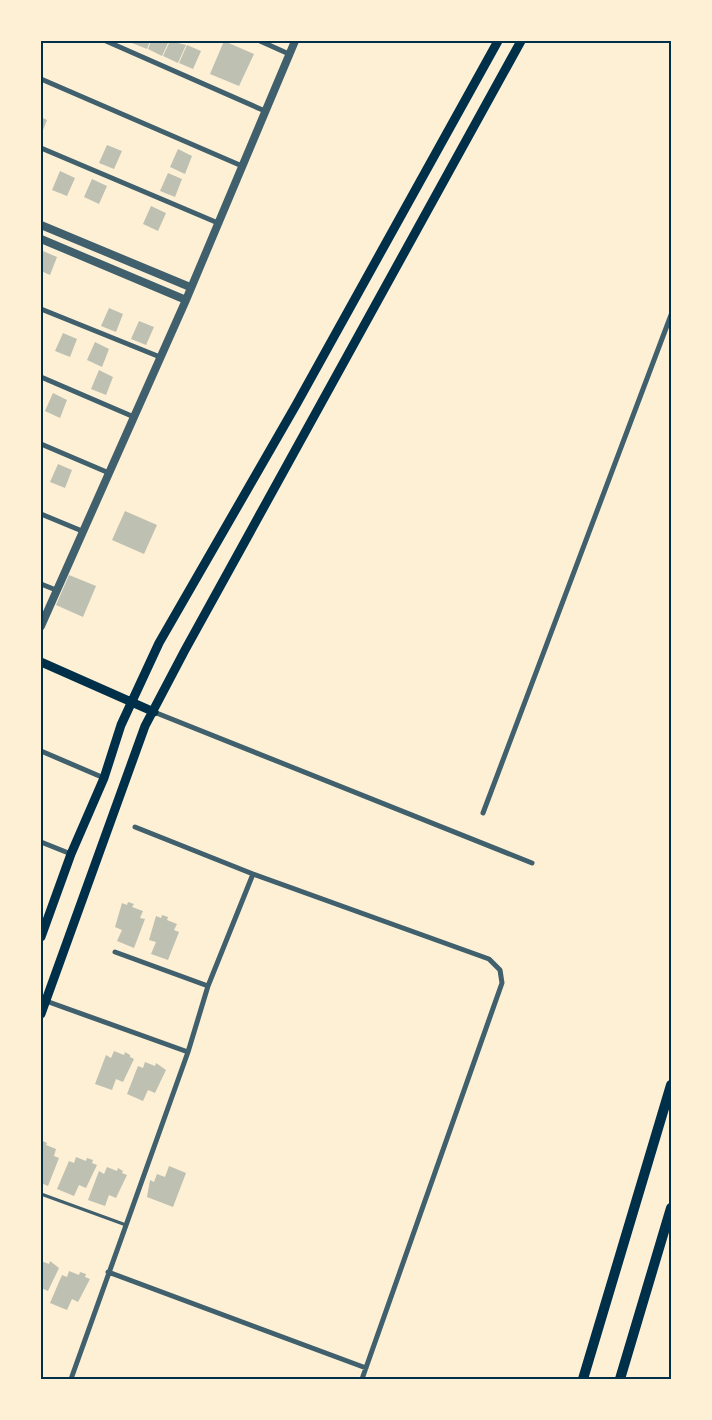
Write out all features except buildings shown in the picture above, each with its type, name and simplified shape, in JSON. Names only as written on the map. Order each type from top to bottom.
[{"type":"highway","points":[[583,1379],[671,1085]]},
{"type":"highway","points":[[620,1379],[671,1208]]},
{"type":"main road","points":[[42,932],[70,854],[104,778],[121,725],[158,643],[296,405],[498,41]]},
{"type":"main road","points":[[41,1014],[142,736],[185,650],[521,41]]},
{"type":"main road","points":[[41,662],[154,712]]},
{"type":"street","points":[[106,41],[265,110]]},
{"type":"street","points":[[260,41],[289,54]]},
{"type":"street","points":[[41,626],[186,300],[295,41]]},
{"type":"street","points":[[41,80],[242,166]]},
{"type":"street","points":[[41,148],[218,223]]},
{"type":"street","points":[[41,225],[190,287]]},
{"type":"street","points":[[41,239],[186,300]]},
{"type":"street","points":[[41,309],[160,357]]},
{"type":"street","points":[[483,813],[671,315]]},
{"type":"street","points":[[41,377],[134,416]]},
{"type":"street","points":[[41,444],[109,473]]},
{"type":"street","points":[[41,514],[82,531]]},
{"type":"street","points":[[41,584],[56,590]]},
{"type":"street","points":[[154,712],[532,863]]},
{"type":"street","points":[[41,751],[104,778]]},
{"type":"street","points":[[135,827],[253,874],[489,959],[500,970],[502,983],[362,1379]]},
{"type":"street","points":[[41,842],[70,854]]},
{"type":"street","points":[[71,1379],[188,1052],[208,986],[253,874]]},
{"type":"street","points":[[115,952],[208,986]]},
{"type":"street","points":[[46,1001],[188,1052]]},
{"type":"street","points":[[108,1272],[366,1368]]},
{"type":"lane","points":[[41,1194],[126,1226]]}]
